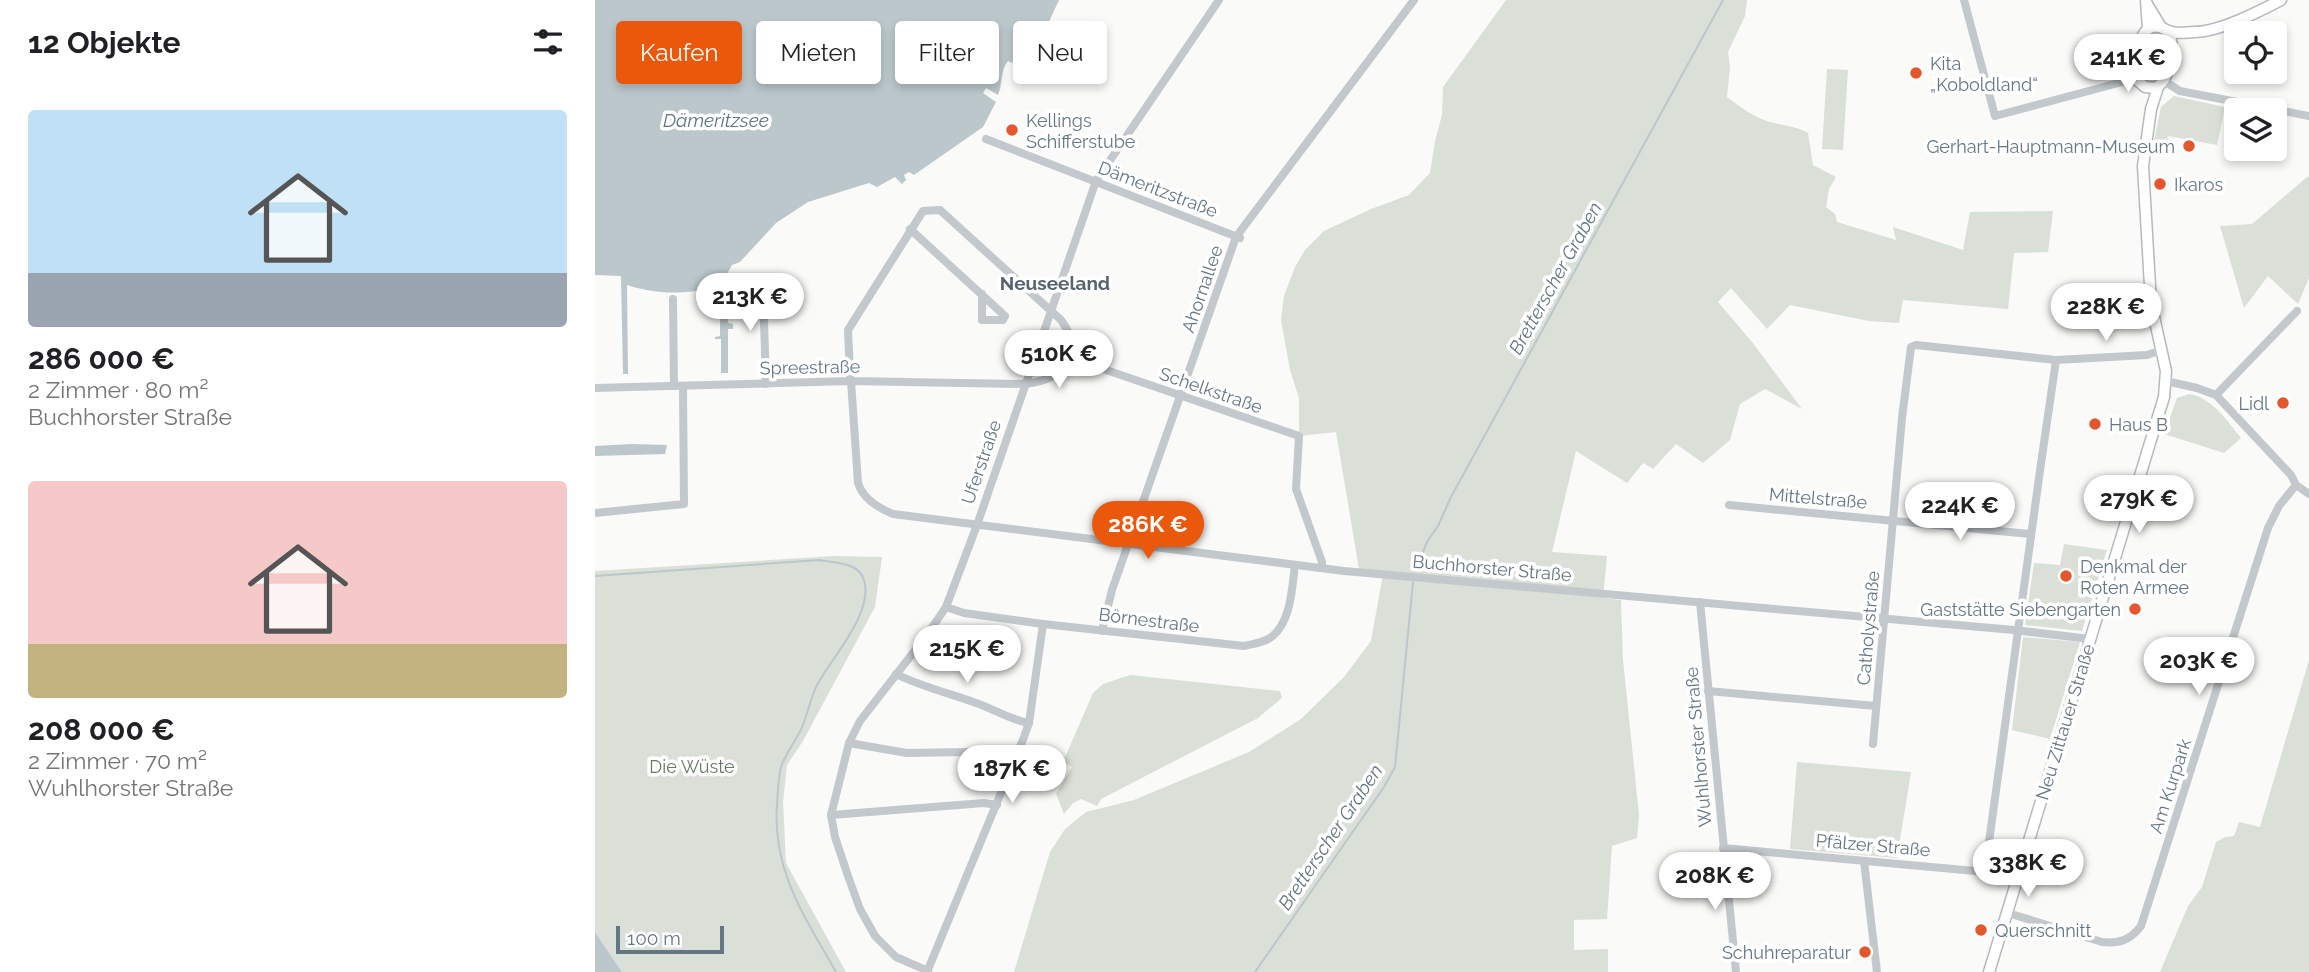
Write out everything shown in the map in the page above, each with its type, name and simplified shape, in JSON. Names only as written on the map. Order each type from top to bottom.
[{"type":"main road","points":[[2172,44],[2194,32],[2241,19],[2281,0]]},
{"type":"main road","points":[[2146,2],[2148,29],[2141,38],[2136,69],[2137,78],[2146,87],[2151,109]]},
{"type":"main road","points":[[2146,2],[2172,44],[2151,109]]},
{"type":"main road","points":[[2148,29],[2194,32]]},
{"type":"main road","points":[[2146,87],[2161,84]]},
{"type":"main road","name":"Neu Zittauer Straße","points":[[1989,972],[2163,403],[2166,381],[2151,303],[2143,175],[2151,109]]},
{"type":"street","name":"Uferstraße","points":[[831,815],[849,743],[860,721],[946,607],[1096,181],[1219,0]]},
{"type":"street","points":[[1964,0],[1995,116],[2137,78]]},
{"type":"street","name":"Ahornallee","points":[[1102,631],[1112,590],[1239,237],[1411,1]]},
{"type":"street","points":[[2161,84],[2309,116]]},
{"type":"street","name":"Dämeritzstraße","points":[[986,139],[1239,237]]},
{"type":"street","points":[[851,381],[848,330],[923,211],[940,210],[1051,310],[1070,333],[1075,359],[1056,375],[1042,381],[1025,383]]},
{"type":"street","points":[[910,229],[982,294]]},
{"type":"street","points":[[738,281],[760,285],[764,289],[766,383]]},
{"type":"street","points":[[595,513],[684,504],[673,299]]},
{"type":"street","points":[[2216,395],[2297,311]]},
{"type":"street","name":"Catholystraße","points":[[1873,744],[1911,347],[1916,345],[2056,360]]},
{"type":"street","points":[[1985,871],[2056,360],[2147,355],[2162,350]]},
{"type":"street","name":"Schelkstraße","points":[[1075,359],[1299,436],[1296,489],[1322,568]]},
{"type":"street","name":"Spreestraße","points":[[595,388],[851,381],[1025,383]]},
{"type":"street","name":"Buchhorster Straße","points":[[851,381],[860,489],[880,509],[893,514],[1406,577],[2089,639]]},
{"type":"street","points":[[2166,381],[2189,385],[2216,395],[2291,475],[2297,485],[2309,494]]},
{"type":"street","name":"Am Kurpark","points":[[2008,913],[2102,942],[2116,943],[2125,940],[2141,926],[2268,528],[2279,506],[2297,485]]},
{"type":"street","name":"Mittelstraße","points":[[1729,505],[2030,534]]},
{"type":"street","name":"Börnestraße","points":[[946,607],[964,613],[1043,624],[1232,646],[1260,643],[1272,637],[1286,614],[1291,597],[1294,565]]},
{"type":"street","name":"Wuhlhorster Straße","points":[[1700,602],[1736,972]]},
{"type":"street","points":[[997,805],[984,803],[831,815],[835,837],[860,909],[869,928],[896,957],[927,971],[997,805],[1029,723],[1043,624]]},
{"type":"street","points":[[896,674],[1019,722],[1029,723]]},
{"type":"street","points":[[1709,691],[1876,706]]},
{"type":"street","points":[[849,743],[907,754],[968,752],[1013,765]]},
{"type":"street","name":"Pfälzer Straße","points":[[1723,848],[2019,875]]},
{"type":"street","points":[[1864,861],[1877,972]]},
{"type":"green space","points":[[1506,0],[1747,0],[1745,16],[1728,52],[1730,67],[1727,97],[1758,117],[1808,133],[1813,165],[1836,177],[1829,189],[1826,207],[1835,214],[1837,222],[1896,240],[1893,227],[1963,250],[1970,212],[2053,211],[2048,252],[2014,253],[2008,309],[1903,300],[1899,323],[1869,321],[1790,305],[1767,329],[1731,288],[1718,302],[1802,409],[1765,389],[1740,404],[1730,440],[1703,463],[1676,444],[1653,469],[1643,463],[1627,483],[1576,451],[1552,552],[1607,556],[1603,598],[1621,600],[1623,660],[1639,815],[1637,838],[1612,846],[1607,919],[1574,920],[1574,950],[1608,949],[1608,972],[1014,972],[1050,852],[1065,829],[1086,812],[1134,800],[1249,752],[1301,719],[1344,677],[1371,641],[1383,574],[1359,569],[1336,432],[1299,436],[1299,398],[1290,370],[1281,320],[1284,296],[1305,250],[1324,231],[1409,195],[1430,173],[1442,115],[1443,87]]},
{"type":"green space","points":[[2153,30],[2161,31],[2165,36],[2167,51],[2157,82],[2149,83],[2142,78],[2141,72],[2144,47]]},
{"type":"green space","points":[[1827,69],[1848,70],[1843,150],[1822,149]]},
{"type":"green space","points":[[2174,96],[2224,107],[2217,145],[2168,136],[2165,148],[2153,146],[2161,107]]},
{"type":"green space","points":[[2307,177],[2309,278],[2298,304],[2268,276],[2244,308],[2220,226],[2252,224]]},
{"type":"green space","points":[[2189,394],[2212,405],[2241,438],[2224,453],[2164,434],[2177,398]]},
{"type":"green space","points":[[2064,544],[2107,550],[2082,631],[2025,625],[2034,563],[2060,565]]},
{"type":"green space","name":"Die Wüste","points":[[834,556],[882,557],[875,607],[803,741],[787,765],[783,802],[786,863],[846,972],[622,972],[595,932],[595,571]]},
{"type":"green space","points":[[2023,637],[2080,642],[2050,739],[2012,730]]},
{"type":"green space","points":[[2309,660],[2309,972],[2160,972],[2188,906],[2202,887],[2216,842],[2234,836],[2239,822],[2260,827]]},
{"type":"green space","points":[[1130,675],[1280,691],[1282,698],[1258,718],[1101,799],[1097,806],[1081,799],[1073,803],[1064,814],[1056,794],[1072,767],[1063,762],[1093,693],[1103,684]]},
{"type":"green space","points":[[1797,762],[1911,772],[1897,858],[1790,849]]},
{"type":"water","name":"Dämeritzsee","points":[[595,0],[1059,0],[1049,21],[1013,21],[1013,62],[1008,61],[1005,65],[998,95],[986,88],[983,93],[996,102],[983,127],[914,175],[909,172],[904,175],[906,180],[902,184],[895,177],[877,187],[869,183],[808,202],[776,223],[740,262],[732,265],[724,279],[728,323],[733,324],[733,329],[728,329],[728,373],[721,373],[721,339],[715,339],[720,336],[718,288],[673,292],[651,291],[627,285],[628,374],[623,374],[621,276],[595,275]]},
{"type":"water","points":[[667,445],[665,454],[595,456],[595,446]]},
{"type":"water","points":[[595,932],[622,972],[595,972]]},
{"type":"waterway","name":"Bretterscher Graben","points":[[1415,571],[1451,497],[1723,0]]},
{"type":"waterway","points":[[595,576],[819,560],[845,564],[861,574],[865,593],[863,606],[850,634],[817,685],[803,725],[783,762],[777,804],[777,828],[785,872],[802,912],[836,972]]},
{"type":"waterway","name":"Bretterscher Graben","points":[[1255,972],[1384,787],[1395,767],[1413,582]]},
{"type":"place","name":"Kita „Koboldland“","points":[[1916,73]]},
{"type":"place","name":"Kellings Schifferstube","points":[[1012,130]]},
{"type":"place","name":"Gerhart-Hauptmann-Museum","points":[[2189,146]]},
{"type":"place","name":"Ikaros","points":[[2160,184]]},
{"type":"place","name":"Lidl","points":[[2283,403]]},
{"type":"place","name":"Haus B","points":[[2095,424]]},
{"type":"place","name":"Denkmal der Roten Armee","points":[[2066,576]]},
{"type":"place","name":"Gaststätte Siebengarten","points":[[2135,609]]},
{"type":"place","name":"Querschnitt","points":[[1981,930]]},
{"type":"place","name":"Schuhreparatur","points":[[1865,952]]},
{"type":"district","name":"Neuseeland","points":[[1055,283]]}]
